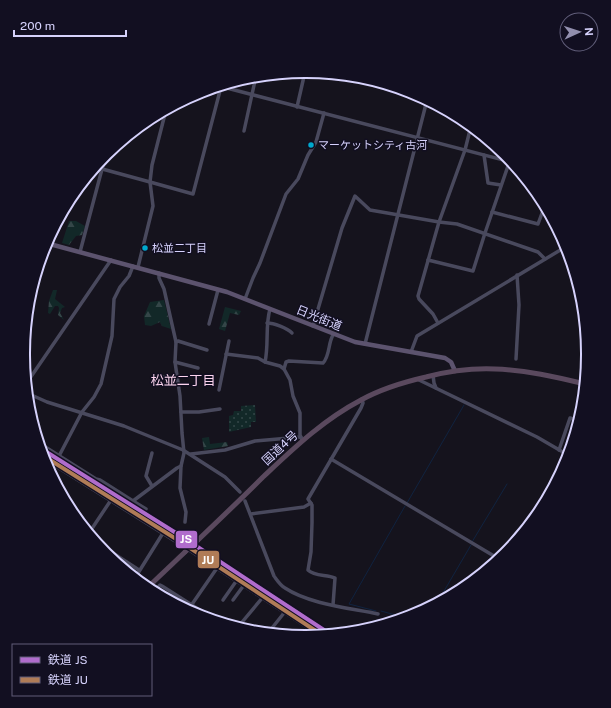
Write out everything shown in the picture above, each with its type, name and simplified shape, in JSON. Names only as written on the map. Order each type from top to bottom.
[{"type":"highway","points":[[455,371],[495,368],[516,370],[579,383]]},
{"type":"highway","name":"国道4号","points":[[152,583],[186,552],[301,438],[362,399],[381,390],[416,379],[455,371]]},
{"type":"main road","name":"日光街道","points":[[53,245],[135,266],[218,290],[270,308],[333,335],[355,342],[445,358],[451,362],[455,371]]},
{"type":"street","points":[[297,106],[304,78]]},
{"type":"street","points":[[244,131],[254,84]]},
{"type":"street","points":[[231,89],[499,158]]},
{"type":"street","points":[[80,252],[102,169],[193,194],[218,93]]},
{"type":"street","points":[[365,344],[426,107]]},
{"type":"street","points":[[245,299],[286,194],[298,179],[308,155],[316,142],[324,113]]},
{"type":"street","points":[[59,456],[82,412],[94,397],[101,384],[112,341],[114,299],[120,287],[135,266],[153,206],[150,182],[152,165],[164,117]]},
{"type":"street","points":[[438,323],[433,314],[419,300],[418,296],[439,222],[465,150],[469,132]]},
{"type":"street","points":[[484,155],[488,183],[502,185]]},
{"type":"street","points":[[428,260],[473,271],[492,212],[509,168]]},
{"type":"street","points":[[313,326],[342,228],[355,196],[370,210],[457,224],[538,252],[544,259]]},
{"type":"street","points":[[492,212],[538,224],[542,213]]},
{"type":"street","points":[[411,352],[418,336],[560,249]]},
{"type":"street","points":[[31,376],[112,260]]},
{"type":"street","points":[[159,273],[176,342],[175,362],[184,450],[181,466],[180,488],[186,512],[185,522]]},
{"type":"street","points":[[516,359],[519,305],[517,275]]},
{"type":"street","points":[[209,324],[218,290]]},
{"type":"street","points":[[265,362],[267,355],[267,323],[270,308]]},
{"type":"street","points":[[267,323],[272,323],[289,330],[292,333]]},
{"type":"street","points":[[284,369],[286,362],[289,361],[322,363],[326,358],[333,335]]},
{"type":"street","points":[[176,342],[178,341],[207,350]]},
{"type":"street","points":[[219,390],[229,341]]},
{"type":"street","points":[[191,454],[225,450],[255,441],[301,438],[300,413],[293,396],[290,380],[284,369],[280,366],[265,362],[258,358],[226,354]]},
{"type":"street","points":[[175,362],[198,368]]},
{"type":"street","points":[[433,375],[434,383],[437,389]]},
{"type":"street","points":[[162,378],[177,378]]},
{"type":"street","points":[[416,379],[537,437],[562,452]]},
{"type":"street","points":[[33,396],[46,402],[124,426],[184,450],[226,477],[240,492]]},
{"type":"street","points":[[333,605],[335,578],[312,574],[308,570],[312,542],[311,503],[308,498],[361,408],[363,403],[362,399]]},
{"type":"street","points":[[181,412],[220,410]]},
{"type":"street","points":[[559,450],[570,418],[573,419]]},
{"type":"street","points":[[47,448],[146,509]]},
{"type":"street","points":[[152,453],[146,476],[152,486]]},
{"type":"street","points":[[332,459],[494,554]]},
{"type":"street","points":[[54,464],[237,580],[311,630]]},
{"type":"street","points":[[133,501],[181,466]]},
{"type":"street","points":[[92,529],[112,500]]},
{"type":"street","points":[[245,501],[274,576],[280,584],[286,589],[300,595],[333,605],[378,614]]},
{"type":"street","points":[[251,514],[304,507],[311,503]]},
{"type":"street","points":[[138,573],[163,533]]},
{"type":"street","points":[[121,558],[139,570]]},
{"type":"street","points":[[158,587],[160,585],[162,586],[192,605],[217,568]]},
{"type":"street","points":[[223,600],[237,580]]},
{"type":"street","points":[[233,600],[244,585]]},
{"type":"street","points":[[242,622],[263,597]]},
{"type":"street","points":[[273,627],[284,613]]},
{"type":"green space","points":[[69,221],[76,221],[85,226],[82,235],[76,236],[69,245],[62,243]]},
{"type":"green space","points":[[53,290],[57,290],[55,299],[65,307],[62,308],[60,313],[64,320],[58,315],[58,306],[55,306],[50,314],[48,313],[49,301]]},
{"type":"green space","points":[[164,300],[171,329],[162,326],[160,322],[151,326],[145,325],[144,316],[150,302]]},
{"type":"green space","points":[[225,307],[241,311],[239,315],[230,313],[225,331],[219,329]]},
{"type":"green space","points":[[255,405],[256,422],[251,422],[251,427],[229,432],[229,416],[233,415],[234,411],[241,411],[241,406]]},
{"type":"green space","points":[[209,437],[210,444],[227,442],[228,446],[204,450],[202,438]]},
{"type":"waterway","points":[[407,503],[464,405]]},
{"type":"waterway","points":[[472,542],[507,484]]},
{"type":"waterway","points":[[376,611],[349,604],[405,506]]},
{"type":"waterway","points":[[443,593],[471,545]]},
{"type":"waterway","points":[[381,611],[395,615]]},
{"type":"rail line","name":"JS","points":[[49,454],[184,538],[323,629]]},
{"type":"rail line","name":"JU","points":[[52,461],[181,542],[314,630]]},
{"type":"place","name":"マーケットシティ古河","points":[[311,145]]},
{"type":"place","name":"松並二丁目","points":[[145,248]]},
{"type":"district","name":"松並二丁目","points":[[183,380]]}]
